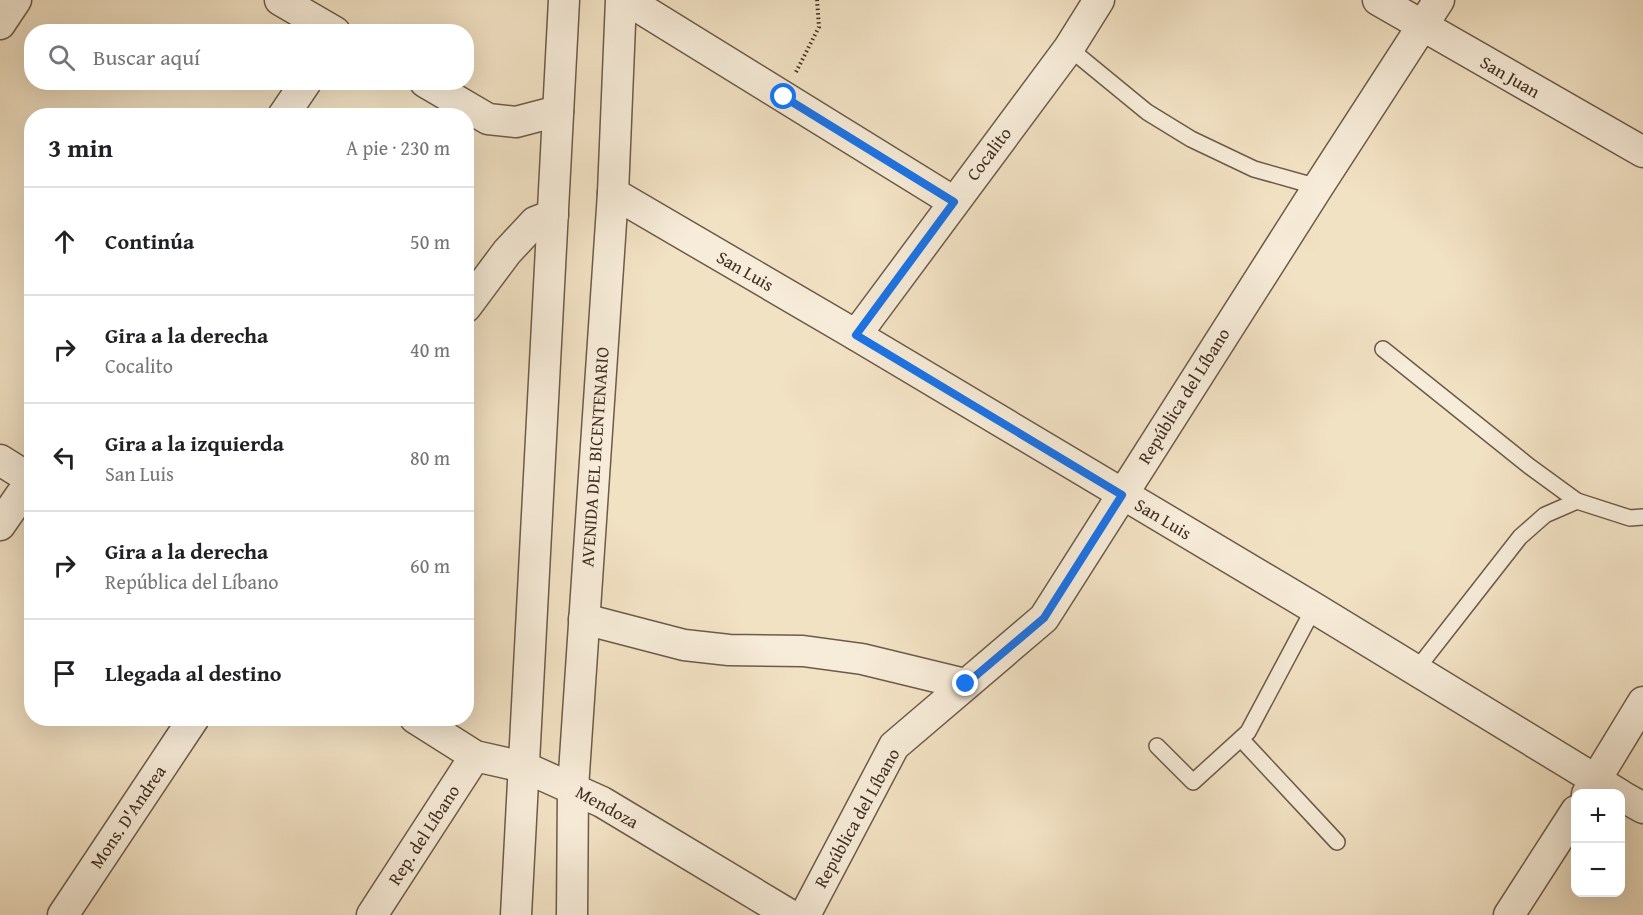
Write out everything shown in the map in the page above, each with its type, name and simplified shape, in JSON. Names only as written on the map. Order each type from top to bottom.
[{"type":"street","points":[[0,24],[16,0]]},
{"type":"street","points":[[280,0],[321,24]]},
{"type":"street","points":[[516,915],[564,0]]},
{"type":"street","name":"AVENIDA DEL BICENTENARIO","points":[[572,915],[573,788],[613,193],[621,0]]},
{"type":"street","points":[[627,0],[954,202]]},
{"type":"street","name":"Cocalito","points":[[856,335],[1069,48],[1099,0]]},
{"type":"street","name":"San Juan","points":[[1378,0],[1643,151]]},
{"type":"street","name":"República del Líbano","points":[[805,915],[894,746],[1044,618],[1439,0]]},
{"type":"street","points":[[288,108],[301,90]]},
{"type":"street","points":[[439,90],[469,108]]},
{"type":"street","points":[[474,111],[488,119],[516,122],[558,111]]},
{"type":"street","name":"San Luis","points":[[613,193],[1314,608],[1603,789]]},
{"type":"street","points":[[474,295],[507,252],[535,222],[553,215]]},
{"type":"street","points":[[0,460],[24,475]]},
{"type":"street","points":[[0,525],[24,489]]},
{"type":"street","points":[[584,618],[684,645],[729,651],[803,651],[862,659],[966,684]]},
{"type":"street","points":[[1605,789],[1643,702]]},
{"type":"street","name":"Mons. D'Andrea","points":[[63,915],[189,726]]},
{"type":"street","name":"Mendoza","points":[[428,726],[475,756],[524,767],[602,802],[790,915]]},
{"type":"street","name":"Rep. del Líbano","points":[[372,915],[475,756]]},
{"type":"street","name":"San Luis","points":[[1625,799],[1643,808]]},
{"type":"street","points":[[1509,915],[1571,817]]},
{"type":"lane","points":[[1069,48],[1147,112],[1191,139],[1254,169],[1318,187]]},
{"type":"lane","points":[[1383,349],[1529,466],[1577,501],[1630,518],[1643,517]]},
{"type":"lane","points":[[1416,670],[1520,537],[1545,515],[1577,501]]},
{"type":"lane","points":[[1157,746],[1192,782],[1248,732],[1314,608]]},
{"type":"lane","points":[[1240,739],[1337,842]]},
{"type":"path","points":[[784,97],[819,27],[817,0]]},
{"type":"route","points":[[784,97],[954,202],[856,335],[1122,495],[1044,618],[966,684]]}]
